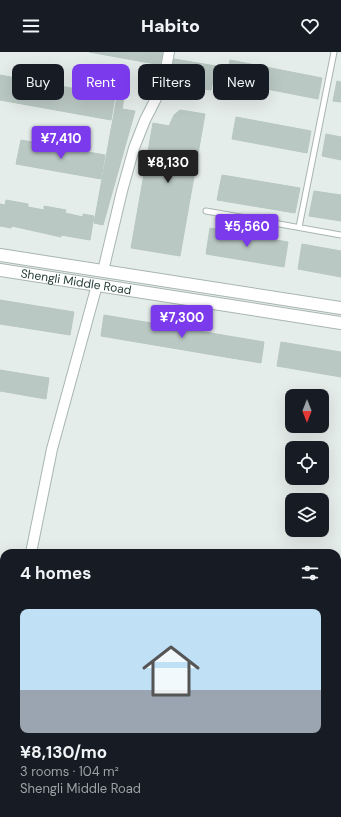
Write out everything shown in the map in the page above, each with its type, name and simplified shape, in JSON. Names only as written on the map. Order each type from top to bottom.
[{"type":"street","points":[[103,271],[134,148],[145,120],[163,85],[169,52]]},
{"type":"street","name":"Shengli Middle Road","points":[[0,255],[341,308]]},
{"type":"street","name":"Shengli Middle Road","points":[[0,270],[341,323]]},
{"type":"street","points":[[32,549],[52,449],[97,285]]},
{"type":"lane","points":[[299,227],[334,52]]},
{"type":"lane","points":[[206,211],[341,235]]},
{"type":"building","points":[[89,52],[164,52],[161,64]]},
{"type":"building","points":[[174,59],[204,64],[173,64]]},
{"type":"building","points":[[230,60],[250,64],[229,64]]},
{"type":"building","points":[[205,64],[213,66],[213,80],[211,90],[205,89]]},
{"type":"building","points":[[269,68],[322,78],[318,99],[269,89]]},
{"type":"building","points":[[0,75],[12,77],[12,100],[64,100],[64,87],[72,88],[72,100],[114,100],[111,120],[0,100]]},
{"type":"building","points":[[337,81],[341,82],[341,102],[333,101]]},
{"type":"building","points":[[116,100],[124,100],[122,109],[135,111],[103,225],[94,223]]},
{"type":"building","points":[[180,110],[205,114],[180,256],[131,248],[153,123],[169,126],[174,115]]},
{"type":"building","points":[[236,117],[311,131],[307,153],[232,139]]},
{"type":"building","points":[[326,134],[341,137],[341,160],[322,156]]},
{"type":"building","points":[[21,140],[105,155],[101,179],[16,164]]},
{"type":"building","points":[[222,175],[300,188],[295,213],[217,200]]},
{"type":"building","points":[[314,191],[341,195],[341,221],[309,216]]},
{"type":"building","points":[[6,200],[28,204],[28,207],[44,210],[44,206],[66,210],[65,213],[83,217],[83,214],[94,216],[90,240],[61,235],[61,237],[12,226],[11,228],[0,226],[0,204],[5,205]]},
{"type":"building","points":[[210,228],[288,242],[284,267],[206,254]]},
{"type":"building","points":[[302,244],[341,251],[341,277],[298,269]]},
{"type":"building","points":[[0,300],[74,312],[70,335],[0,324]]},
{"type":"building","points":[[104,315],[264,342],[261,363],[101,336]]},
{"type":"building","points":[[281,342],[341,352],[341,377],[277,366]]},
{"type":"building","points":[[0,370],[49,378],[46,399],[0,391]]}]
